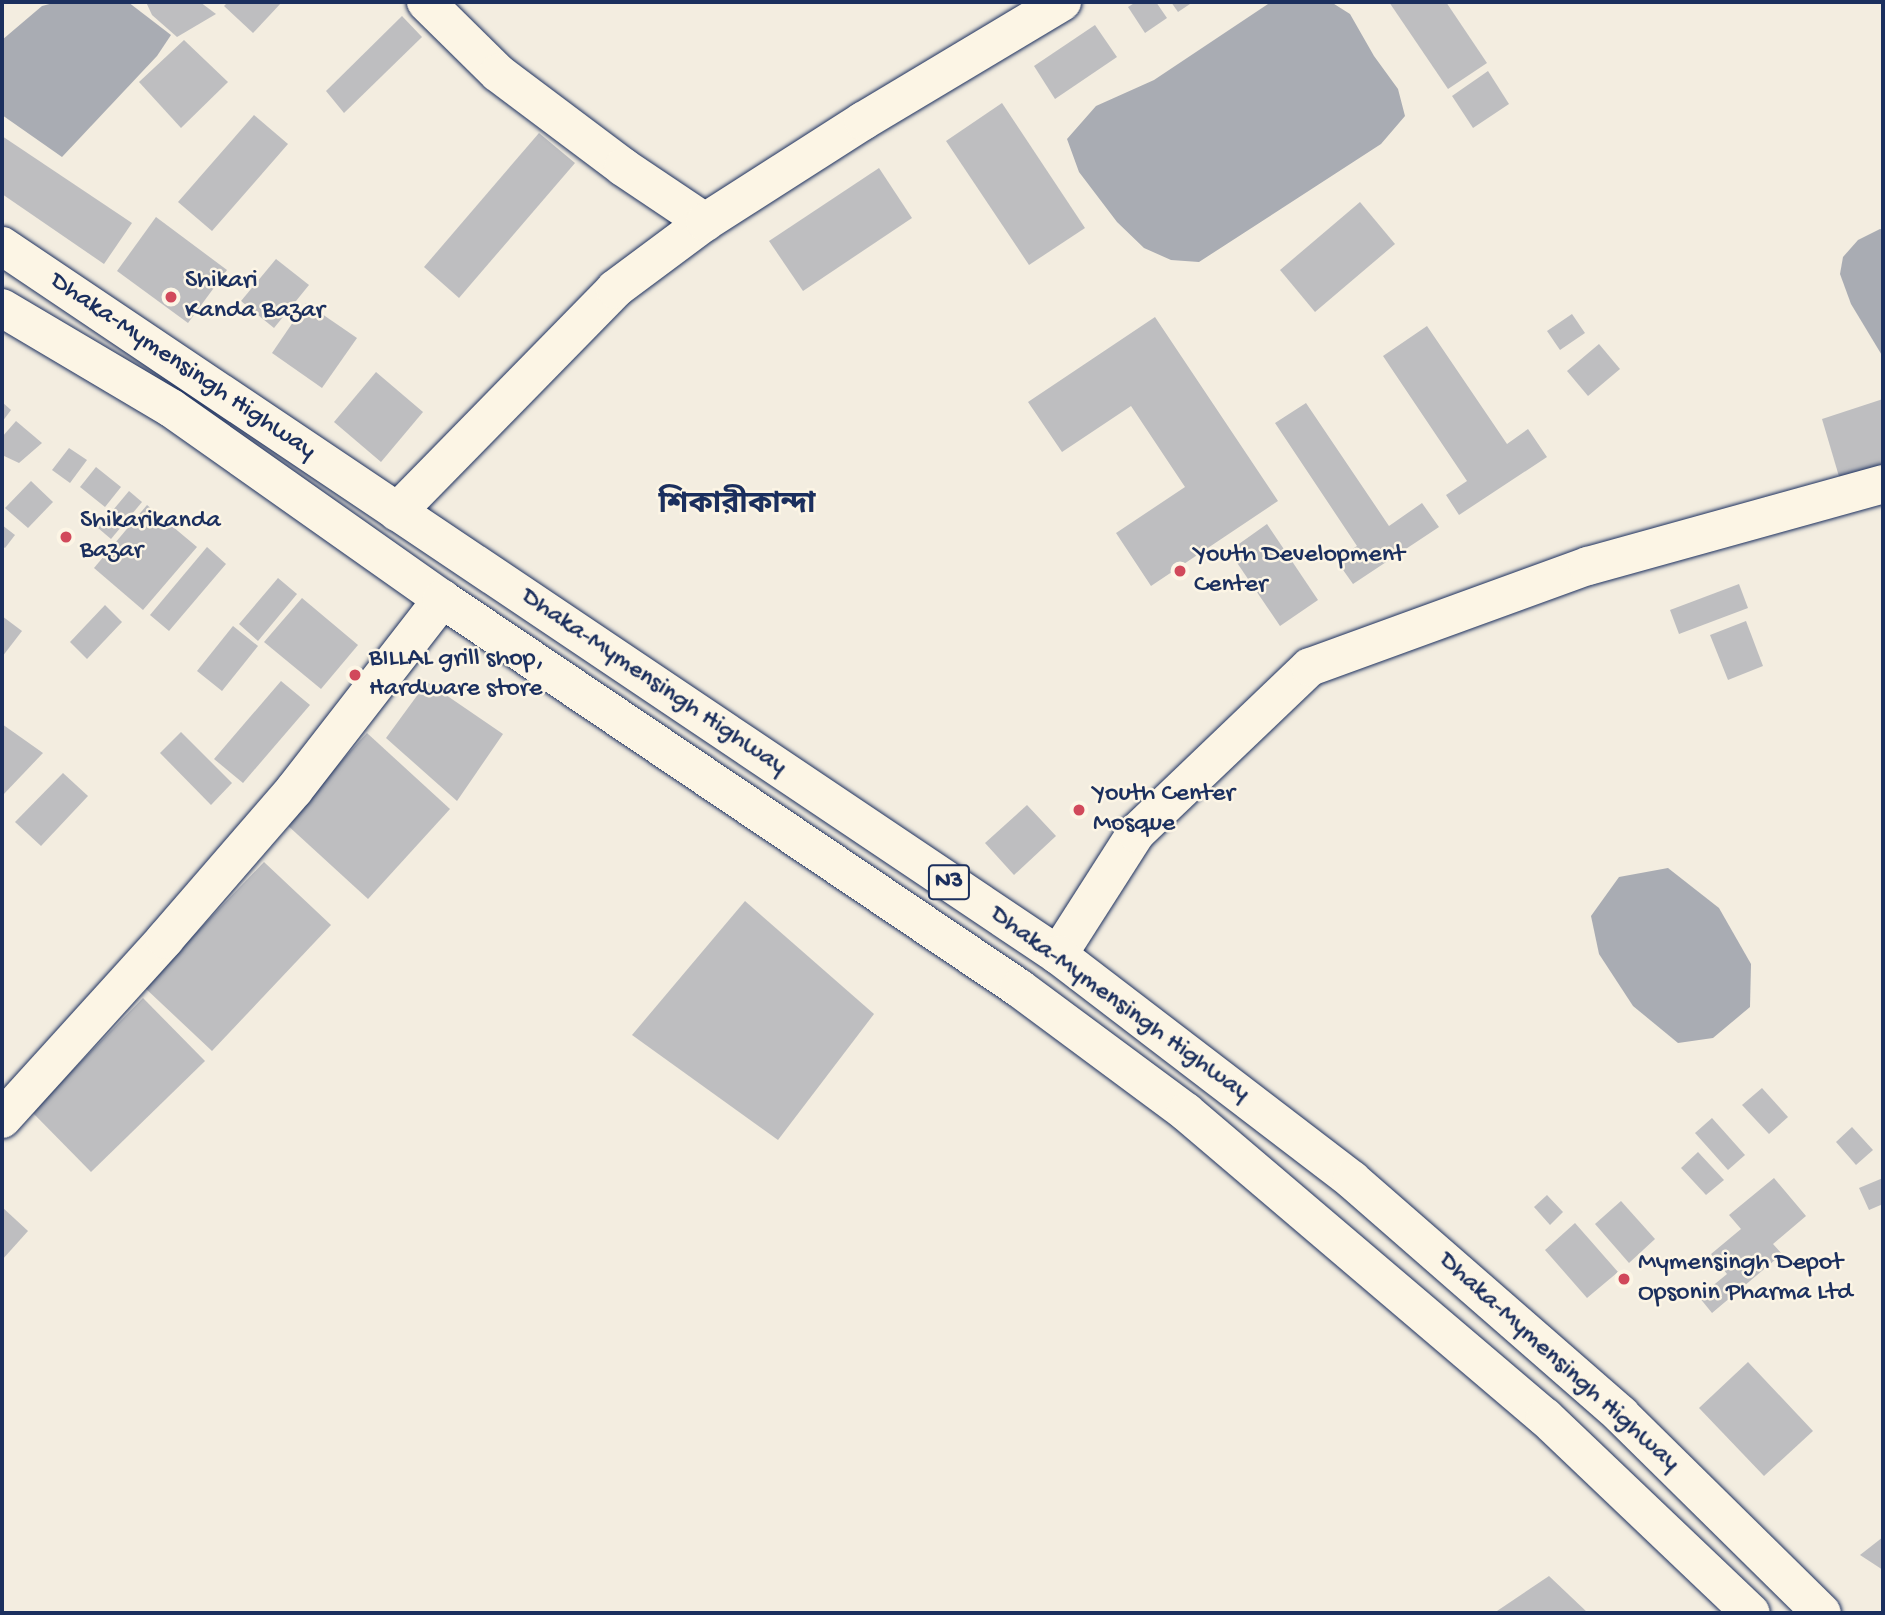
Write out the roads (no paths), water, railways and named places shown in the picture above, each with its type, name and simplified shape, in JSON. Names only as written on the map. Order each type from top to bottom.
[{"type":"main road","points":[[426,2],[498,73],[623,167],[705,222]]},
{"type":"main road","points":[[397,512],[615,289],[705,222],[863,121],[1062,2]]},
{"type":"main road","name":"Dhaka-Mymensingh Highway","points":[[2,246],[1058,955],[1352,1180],[1621,1415],[1822,1613]]},
{"type":"main road","name":"Dhaka-Mymensingh Highway","points":[[2,308],[171,408],[442,599],[1019,988],[1186,1112],[1545,1417],[1751,1613]]},
{"type":"main road","points":[[1058,955],[1136,833],[1310,667],[1588,566],[1883,484]]},
{"type":"main road","points":[[2,1119],[295,790],[442,599]]},
{"type":"place","name":"Shikari Kanda Bazar","points":[[171,297]]},
{"type":"place","name":"Shikarikanda Bazar","points":[[66,537]]},
{"type":"place","name":"Youth Development Center","points":[[1180,571]]},
{"type":"place","name":"BILLAL grill shop, Hardware store","points":[[355,675]]},
{"type":"place","name":"Youth Center Mosque","points":[[1079,810]]},
{"type":"place","name":"Mymensingh Depot Opsonin Pharma Ltd","points":[[1624,1279]]},
{"type":"district","name":"শিকারীকান্দা","points":[[737,507]]}]
